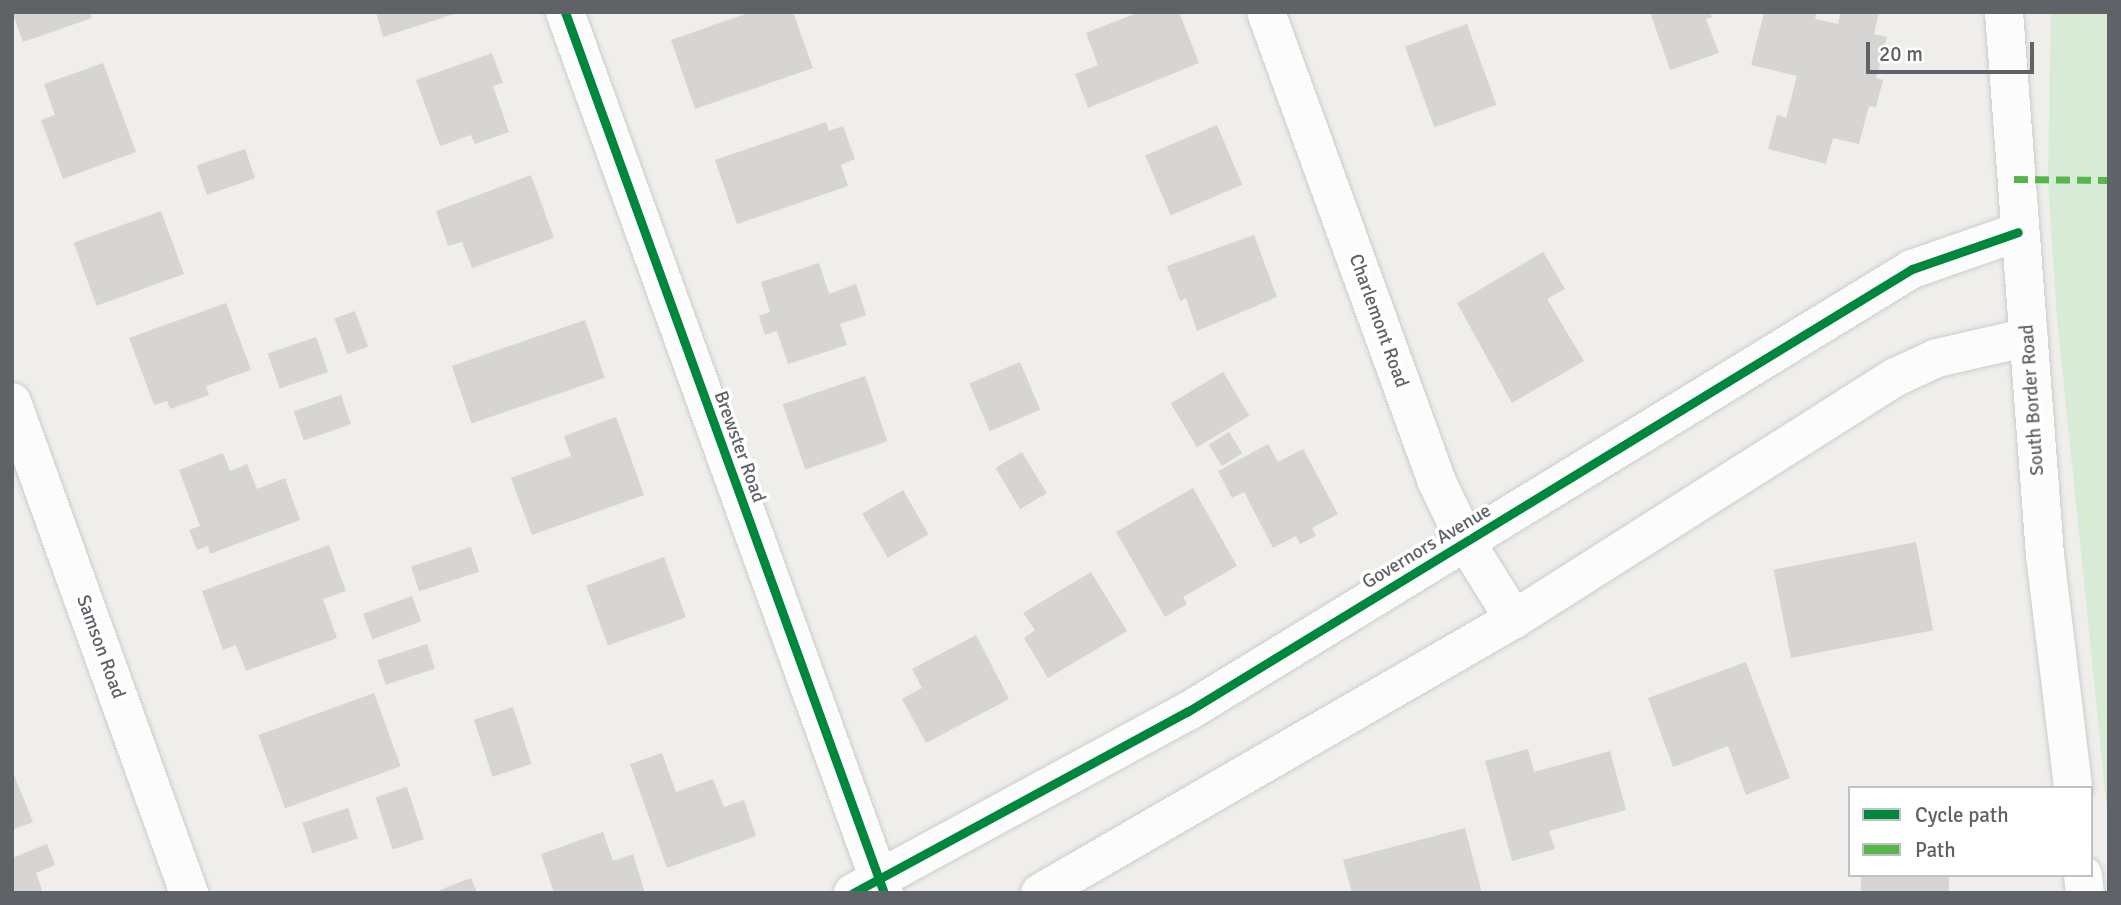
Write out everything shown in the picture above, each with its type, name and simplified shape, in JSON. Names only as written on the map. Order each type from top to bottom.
[{"type":"street","name":"Brewster Road","points":[[565,12],[872,888]]},
{"type":"street","name":"Charlemont Road","points":[[1266,12],[1436,480],[1467,544],[1514,618]]},
{"type":"street","name":"South Border Road","points":[[2004,12],[2018,232],[2029,337],[2045,555],[2073,786]]},
{"type":"street","name":"Governors Avenue","points":[[872,888],[1187,712],[1467,544],[1912,269],[2018,232]]},
{"type":"street","points":[[1041,893],[1514,618],[1896,377],[1937,358],[2029,337]]},
{"type":"street","name":"Samson Road","points":[[12,402],[24,471],[189,893]]},
{"type":"green space","points":[[2051,12],[2109,12],[2109,830],[2056,306],[2048,180]]},
{"type":"building","points":[[12,12],[90,12],[92,18],[23,42]]},
{"type":"building","points":[[376,12],[457,12],[457,13],[383,37]]},
{"type":"building","points":[[751,12],[793,12],[813,68],[695,109],[671,40]]},
{"type":"building","points":[[1139,12],[1179,12],[1199,63],[1088,108],[1075,74],[1098,65],[1086,33]]},
{"type":"building","points":[[1650,12],[1710,12],[1712,17],[1706,19],[1719,53],[1670,70]]},
{"type":"building","points":[[1764,12],[1817,12],[1815,19],[1838,24],[1841,12],[1879,12],[1874,34],[1887,37],[1876,78],[1883,80],[1876,107],[1869,106],[1859,144],[1833,138],[1826,164],[1768,149],[1777,115],[1786,118],[1797,76],[1751,65]]},
{"type":"building","points":[[1467,24],[1496,105],[1434,127],[1405,47]]},
{"type":"building","points":[[492,53],[503,83],[493,86],[509,132],[475,144],[471,135],[440,146],[416,80]]},
{"type":"building","points":[[103,63],[136,152],[63,179],[41,120],[55,115],[44,84]]},
{"type":"building","points":[[826,122],[829,131],[843,126],[855,159],[841,165],[848,186],[737,224],[715,160]]},
{"type":"building","points":[[1217,125],[1242,185],[1171,215],[1145,155]]},
{"type":"building","points":[[245,149],[255,178],[207,195],[197,166]]},
{"type":"building","points":[[531,175],[554,238],[472,268],[462,242],[448,246],[436,211]]},
{"type":"building","points":[[161,211],[184,274],[97,306],[74,243]]},
{"type":"building","points":[[1254,235],[1277,297],[1197,331],[1186,298],[1180,301],[1167,266]]},
{"type":"building","points":[[1543,252],[1565,289],[1547,299],[1584,361],[1512,403],[1457,303]]},
{"type":"building","points":[[819,263],[829,294],[856,284],[866,315],[840,324],[847,345],[788,364],[777,331],[765,335],[759,316],[770,312],[761,282]]},
{"type":"building","points":[[226,303],[251,370],[206,386],[209,395],[170,409],[167,401],[154,405],[129,338]]},
{"type":"building","points":[[355,311],[368,347],[347,354],[334,319]]},
{"type":"building","points":[[585,320],[605,378],[472,424],[452,366]]},
{"type":"building","points":[[316,337],[328,372],[280,389],[268,354]]},
{"type":"building","points":[[1020,362],[1040,410],[990,431],[969,383]]},
{"type":"building","points":[[1223,372],[1249,416],[1197,447],[1171,403]]},
{"type":"building","points":[[865,376],[887,441],[805,470],[783,404]]},
{"type":"building","points":[[341,395],[351,424],[304,441],[294,411]]},
{"type":"building","points":[[616,417],[644,495],[532,535],[511,478],[571,456],[564,436]]},
{"type":"building","points":[[1229,432],[1242,453],[1222,466],[1209,445]]},
{"type":"building","points":[[1268,444],[1278,462],[1303,449],[1338,514],[1312,528],[1316,536],[1300,544],[1296,536],[1273,548],[1244,492],[1232,498],[1218,471]]},
{"type":"building","points":[[1022,452],[1047,493],[1020,509],[995,468]]},
{"type":"building","points":[[223,453],[230,471],[247,464],[257,489],[285,478],[300,520],[210,554],[208,546],[197,550],[189,530],[200,526],[179,470]]},
{"type":"building","points":[[1193,488],[1237,566],[1183,597],[1187,604],[1165,617],[1116,532]]},
{"type":"building","points":[[903,490],[928,534],[888,558],[862,514]]},
{"type":"building","points":[[1916,542],[1933,630],[1791,658],[1774,570]]},
{"type":"building","points":[[329,545],[346,591],[323,599],[337,638],[246,671],[236,645],[223,650],[202,591]]},
{"type":"building","points":[[471,547],[479,572],[419,591],[411,566]]},
{"type":"building","points":[[664,557],[686,617],[608,646],[586,585]]},
{"type":"building","points":[[1091,572],[1127,631],[1048,678],[1024,638],[1035,630],[1023,613]]},
{"type":"building","points":[[412,596],[421,621],[372,639],[363,614]]},
{"type":"building","points":[[976,635],[1009,699],[926,743],[902,699],[922,688],[912,669]]},
{"type":"building","points":[[427,644],[435,669],[386,685],[378,660]]},
{"type":"building","points":[[1746,662],[1790,778],[1746,795],[1728,746],[1673,767],[1648,698]]},
{"type":"building","points":[[374,693],[401,766],[285,808],[258,735]]},
{"type":"building","points":[[513,707],[532,764],[493,777],[474,720]]},
{"type":"building","points":[[1528,749],[1534,772],[1610,751],[1626,810],[1549,831],[1555,849],[1512,861],[1485,761]]},
{"type":"building","points":[[662,753],[676,792],[713,779],[724,807],[744,800],[756,836],[667,868],[630,764]]},
{"type":"building","points":[[12,770],[33,822],[12,830]]},
{"type":"building","points":[[407,787],[424,839],[393,850],[376,797]]},
{"type":"building","points":[[348,808],[358,838],[312,853],[302,823]]},
{"type":"building","points":[[1465,828],[1482,893],[1352,893],[1343,860]]},
{"type":"building","points":[[603,832],[613,861],[633,854],[645,893],[554,893],[541,854]]},
{"type":"building","points":[[47,844],[55,865],[36,873],[43,893],[12,893],[12,858]]},
{"type":"building","points":[[1861,877],[1949,877],[1949,893],[1861,893]]},
{"type":"building","points":[[471,878],[477,893],[441,893],[440,890]]},
{"type":"marked path","points":[[2014,179],[2109,180]]},
{"type":"cycle path","points":[[565,12],[884,893]]},
{"type":"cycle path","points":[[853,893],[1187,712],[1912,269],[2018,232]]}]
